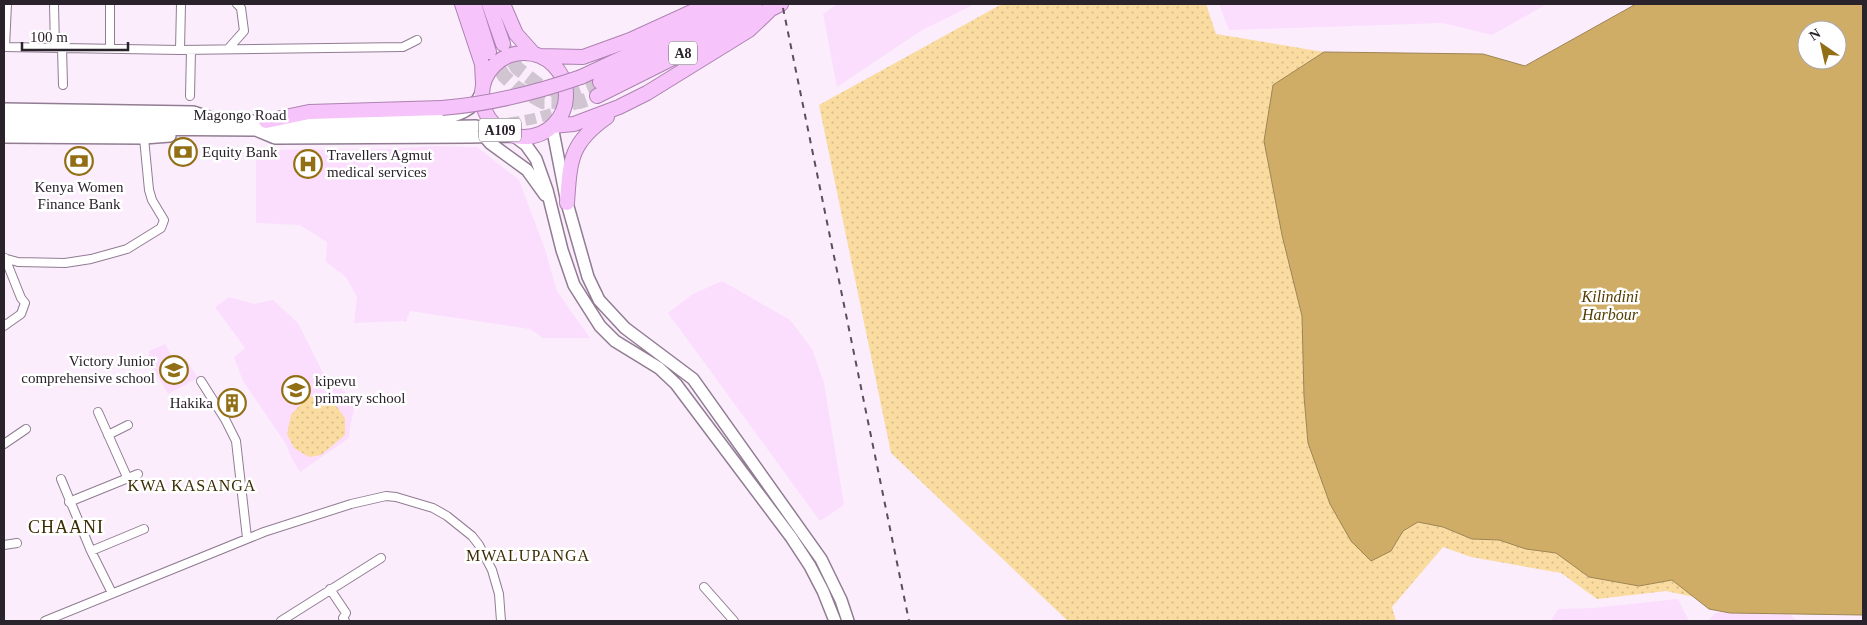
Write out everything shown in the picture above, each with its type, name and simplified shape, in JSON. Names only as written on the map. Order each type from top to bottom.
[{"type":"highway","points":[[462,4],[482,64],[482,88]]},
{"type":"highway","points":[[474,4],[489,52]]},
{"type":"highway","points":[[489,4],[503,44]]},
{"type":"highway","points":[[504,4],[516,34],[537,54],[552,63],[561,74],[566,87],[566,101],[562,114],[552,126]]},
{"type":"highway","points":[[482,88],[488,72],[502,58],[517,53],[583,57],[630,40],[709,4]]},
{"type":"highway","points":[[261,126],[309,112],[442,108],[478,105],[547,89],[581,77],[695,24],[732,4]]},
{"type":"highway","name":"A8","points":[[600,82],[755,4]]},
{"type":"highway","points":[[552,126],[574,124],[619,107],[661,84],[749,30],[775,7]]},
{"type":"highway","name":"A8","points":[[597,96],[775,7]]},
{"type":"highway","name":"A109","points":[[482,88],[484,110],[491,122],[501,131],[514,136],[528,137],[541,134],[552,126]]},
{"type":"highway","points":[[567,203],[570,164],[578,144],[590,129],[619,107]]},
{"type":"main road","name":"Magongo Road","points":[[4,128],[196,130],[439,119],[455,116],[470,108],[478,100],[482,88]]},
{"type":"main road","points":[[4,109],[193,112],[217,120]]},
{"type":"main road","name":"Magongo Road","points":[[4,119],[217,120],[261,126],[476,126]]},
{"type":"main road","points":[[261,126],[275,138],[514,136],[526,145],[536,159],[574,285],[600,326],[615,341],[659,368],[676,384],[801,552],[823,591],[835,621]]},
{"type":"main road","points":[[552,126],[567,203],[588,277],[600,300],[625,328],[693,379],[822,559],[841,600],[848,621]]},
{"type":"main road","points":[[4,137],[144,138],[174,136],[196,130]]},
{"type":"main road","points":[[484,136],[490,143],[527,170],[550,202]]},
{"type":"street","points":[[7,4],[4,47],[180,50],[403,47],[417,40]]},
{"type":"street","points":[[54,4],[63,85]]},
{"type":"street","points":[[110,4],[110,48]]},
{"type":"street","points":[[180,50],[181,4]]},
{"type":"street","points":[[228,49],[244,31],[241,8],[237,4]]},
{"type":"street","points":[[190,96],[191,50]]},
{"type":"street","points":[[6,258],[18,262],[81,261],[126,249],[160,228],[164,220],[152,200],[149,190],[144,138]]},
{"type":"street","points":[[4,326],[19,317],[23,312],[25,303],[6,258]]},
{"type":"street","points":[[201,381],[236,441],[247,538]]},
{"type":"street","points":[[98,412],[128,477]]},
{"type":"street","points":[[108,435],[128,425]]},
{"type":"street","points":[[4,444],[26,429]]},
{"type":"street","points":[[70,502],[138,474]]},
{"type":"street","points":[[61,478],[91,551],[112,593]]},
{"type":"street","points":[[45,621],[247,538],[351,504],[377,498],[396,497],[433,508],[447,516],[479,544],[492,570],[496,584],[501,606],[501,621]]},
{"type":"street","points":[[91,551],[144,529]]},
{"type":"street","points":[[4,545],[17,543]]},
{"type":"street","points":[[281,621],[381,558]]},
{"type":"street","points":[[704,587],[734,621]]},
{"type":"street","points":[[330,590],[346,613],[343,618],[345,621]]},
{"type":"shaded area","points":[[837,4],[975,4],[922,30],[837,87],[823,14]]},
{"type":"shaded area","points":[[1002,4],[1206,4],[1216,34],[1324,52],[1273,85],[1264,141],[1282,235],[1302,316],[1304,396],[1308,443],[1391,551],[1403,531],[1418,521],[1443,527],[1472,539],[1499,540],[1526,549],[1556,553],[1589,577],[1639,586],[1672,580],[1694,597],[1666,591],[1597,599],[1561,573],[1471,557],[1443,547],[1392,607],[1396,621],[1068,621],[891,453],[819,105]]},
{"type":"shaded area","points":[[1219,4],[1547,4],[1492,35],[1443,23],[1229,30]]},
{"type":"shaded area","points":[[434,146],[477,147],[519,180],[545,249],[557,291],[590,338],[543,338],[530,329],[410,311],[406,322],[354,323],[357,297],[346,277],[326,262],[327,242],[300,225],[256,223],[256,150],[388,149]]},
{"type":"shaded area","points":[[722,281],[790,320],[812,349],[824,383],[844,505],[820,521],[668,313],[693,294]]},
{"type":"shaded area","name":"kipevu primary school","points":[[229,297],[254,304],[273,300],[298,323],[325,377],[356,400],[349,438],[300,472],[286,444],[243,381],[234,357],[245,348],[215,307]]},
{"type":"shaded area","name":"Victory Junior comprehensive school","points":[[165,344],[175,362],[186,359],[198,378],[168,394],[149,361],[149,351]]},
{"type":"shaded area","points":[[308,396],[332,400],[345,418],[345,435],[321,455],[309,457],[294,448],[287,434],[291,415]]},
{"type":"shaded area","points":[[1678,599],[1689,621],[1551,621],[1558,609],[1593,608]]},
{"type":"shaded area","points":[[1754,606],[1785,606],[1794,619],[1810,621],[1708,621],[1715,613]]},
{"type":"water","name":"Kilindini Harbour","points":[[1636,4],[1863,4],[1863,615],[1730,613],[1709,609],[1672,580],[1639,586],[1589,577],[1556,553],[1526,549],[1499,540],[1472,539],[1443,527],[1418,522],[1403,531],[1391,551],[1371,561],[1351,541],[1330,504],[1308,443],[1304,396],[1302,316],[1282,235],[1264,141],[1273,85],[1324,52],[1483,54],[1525,66]]},
{"type":"tunnel","points":[[503,44],[517,68],[539,85],[556,91],[577,91],[600,82]]},
{"type":"tunnel","points":[[489,52],[504,76],[517,88],[543,102],[580,102],[597,96]]},
{"type":"tunnel","points":[[476,126],[529,120],[580,102]]},
{"type":"railway","points":[[783,8],[909,621]]},
{"type":"place","name":"Equity Bank","points":[[183,152]]},
{"type":"place","name":"Kenya Women Finance Bank","points":[[79,161]]},
{"type":"place","name":"Travellers Agmut medical services","points":[[308,164]]},
{"type":"place","name":"Victory Junior comprehensive school","points":[[174,370]]},
{"type":"place","name":"kipevu primary school","points":[[296,390]]},
{"type":"place","name":"Hakika","points":[[232,403]]},
{"type":"district","name":"KWA KASANGA","points":[[192,485]]},
{"type":"district","name":"CHAANI","points":[[66,527]]},
{"type":"district","name":"MWALUPANGA","points":[[528,555]]}]
